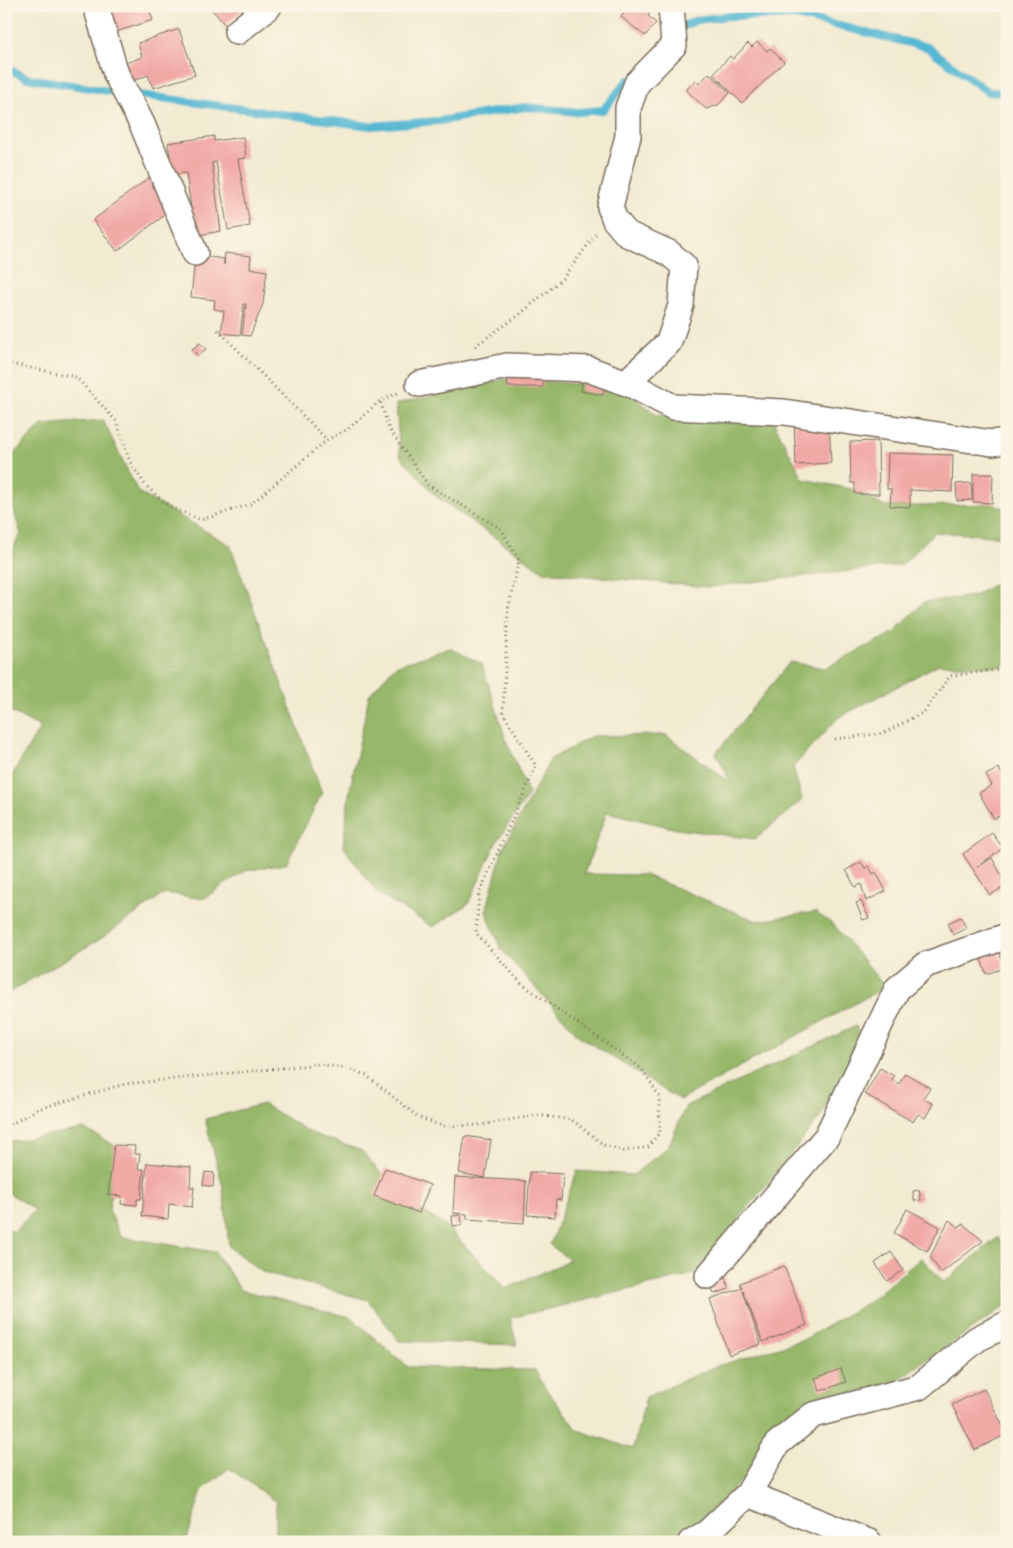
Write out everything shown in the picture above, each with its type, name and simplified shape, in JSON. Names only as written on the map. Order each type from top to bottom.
[{"type":"street","points":[[96,6],[116,74],[142,124],[195,253]]},
{"type":"street","points":[[238,32],[269,6]]},
{"type":"street","points":[[632,385],[633,376],[669,342],[681,305],[684,266],[669,253],[627,234],[615,220],[610,207],[628,136],[628,108],[636,83],[674,45],[671,6]]},
{"type":"street","points":[[419,384],[507,366],[588,368],[632,385],[673,407],[784,412],[992,443],[1007,440]]},
{"type":"street","points":[[708,1276],[827,1136],[897,989],[925,965],[1007,936]]},
{"type":"street","points":[[691,1542],[708,1532],[748,1494],[777,1444],[813,1415],[919,1387],[977,1339],[1007,1324]]},
{"type":"street","points":[[748,1494],[869,1542]]},
{"type":"path","points":[[473,347],[519,315],[563,278],[597,233],[610,207]]},
{"type":"path","points":[[218,330],[327,440]]},
{"type":"path","points":[[6,363],[76,377],[117,422],[130,462],[146,486],[169,506],[201,520],[251,504],[327,440],[348,428],[380,401],[419,384]]},
{"type":"path","points":[[6,1127],[38,1109],[125,1084],[319,1064],[348,1069],[366,1075],[418,1117],[442,1126],[482,1125],[537,1115],[572,1120],[604,1145],[624,1151],[648,1147],[660,1132],[659,1096],[642,1070],[522,984],[476,933],[479,894],[536,766],[503,713],[508,610],[519,560],[501,529],[428,485],[389,429],[380,401]]},
{"type":"path","points":[[835,739],[884,733],[924,712],[950,676],[1007,668]]},
{"type":"green space","points":[[505,379],[622,387],[657,415],[769,413],[803,479],[851,489],[885,507],[992,504],[1007,509],[1007,537],[935,532],[902,565],[708,587],[544,572],[437,497],[400,456],[396,404]]},
{"type":"green space","points":[[103,420],[138,492],[230,545],[322,793],[286,864],[245,871],[203,899],[165,893],[102,938],[6,994],[6,786],[40,727],[6,709],[6,560],[21,534],[6,487],[6,462],[42,425]]},
{"type":"green space","points":[[1007,577],[1007,663],[1002,667],[939,664],[838,718],[793,767],[802,800],[755,839],[677,829],[607,812],[584,874],[645,875],[757,921],[815,912],[834,925],[885,987],[680,1100],[579,1036],[501,949],[486,912],[502,850],[551,759],[592,736],[666,735],[731,783],[716,753],[790,662],[825,668],[893,633],[924,602],[974,596]]},
{"type":"green space","points":[[450,648],[482,664],[507,743],[529,794],[496,843],[468,904],[433,927],[377,893],[343,846],[349,794],[369,695],[395,666]]},
{"type":"green space","points":[[856,1026],[861,1040],[820,1117],[695,1274],[510,1318],[517,1345],[399,1341],[368,1300],[262,1272],[229,1247],[223,1187],[205,1119],[263,1104],[311,1133],[362,1151],[401,1198],[446,1226],[506,1289],[570,1260],[550,1245],[577,1171],[633,1175],[668,1147],[686,1106]]},
{"type":"green space","points":[[84,1129],[118,1147],[109,1210],[121,1237],[215,1252],[241,1290],[350,1317],[408,1367],[535,1370],[545,1388],[578,1430],[633,1449],[646,1397],[711,1368],[805,1339],[867,1303],[921,1258],[944,1282],[998,1237],[1007,1254],[1007,1305],[892,1384],[819,1400],[757,1466],[683,1536],[668,1542],[276,1542],[276,1502],[229,1468],[202,1490],[186,1542],[6,1542],[6,1228],[14,1232],[35,1210],[6,1191],[6,1142]]},
{"type":"building","points":[[107,6],[148,6],[153,20],[116,32]]},
{"type":"building","points":[[209,6],[247,6],[225,25]]},
{"type":"building","points":[[630,6],[638,8],[642,6],[650,13],[648,16],[656,23],[645,36],[621,17]]},
{"type":"building","points":[[179,29],[195,75],[153,88],[148,75],[130,82],[123,64],[142,57],[138,43]]},
{"type":"building","points":[[757,42],[767,51],[770,48],[784,62],[742,103],[713,74],[730,56],[733,59],[748,43],[752,47]]},
{"type":"building","points":[[709,73],[730,93],[718,105],[706,109],[686,90],[695,80],[699,84]]},
{"type":"building","points":[[214,136],[214,141],[243,137],[246,158],[238,159],[250,226],[228,230],[216,162],[212,163],[221,231],[198,235],[194,215],[192,215],[186,173],[173,175],[168,143]]},
{"type":"building","points":[[150,177],[174,208],[117,251],[93,220]]},
{"type":"building","points":[[225,253],[251,256],[250,268],[267,271],[263,304],[250,336],[242,335],[246,304],[244,304],[240,335],[221,333],[224,311],[214,309],[215,300],[191,297],[195,260],[202,256],[224,259],[224,265]]},
{"type":"building","points":[[200,343],[206,349],[198,356],[192,349]]},
{"type":"building","points":[[507,374],[543,374],[543,387],[508,387]]},
{"type":"building","points":[[583,377],[605,381],[603,395],[581,391]]},
{"type":"building","points":[[829,418],[831,463],[796,465],[794,420]]},
{"type":"building","points":[[878,441],[879,494],[855,494],[855,483],[851,483],[850,442]]},
{"type":"building","points":[[888,453],[953,455],[952,492],[910,490],[910,507],[890,506],[891,489],[887,489]]},
{"type":"building","points":[[973,474],[993,474],[992,503],[973,502]]},
{"type":"building","points":[[971,483],[972,500],[957,501],[956,484]]},
{"type":"building","points":[[999,768],[1001,773],[1007,770],[1007,812],[994,819],[979,793],[992,785],[986,775]]},
{"type":"building","points":[[992,833],[1003,848],[977,867],[992,858],[1007,885],[990,895],[963,854]]},
{"type":"building","points":[[861,862],[865,868],[869,866],[873,874],[876,872],[886,891],[866,901],[861,884],[855,887],[846,870]]},
{"type":"building","points":[[861,901],[869,918],[863,920],[856,903]]},
{"type":"building","points":[[961,917],[966,928],[953,935],[948,923]]},
{"type":"building","points":[[999,951],[1004,968],[986,974],[980,956]]},
{"type":"building","points":[[880,1068],[894,1076],[892,1080],[899,1084],[905,1073],[930,1088],[923,1098],[933,1104],[925,1118],[918,1114],[913,1122],[865,1094]]},
{"type":"building","points":[[465,1136],[491,1140],[485,1178],[459,1173]]},
{"type":"building","points":[[114,1145],[135,1146],[134,1154],[140,1154],[138,1169],[144,1169],[141,1199],[137,1199],[137,1205],[121,1204],[122,1196],[108,1195]]},
{"type":"building","points":[[147,1163],[191,1167],[190,1187],[194,1187],[192,1207],[169,1204],[168,1219],[142,1216]]},
{"type":"building","points":[[385,1168],[430,1185],[419,1213],[374,1196]]},
{"type":"building","points":[[205,1172],[214,1173],[213,1187],[203,1185]]},
{"type":"building","points":[[530,1172],[563,1174],[561,1200],[556,1199],[555,1217],[527,1215]]},
{"type":"building","points":[[455,1177],[526,1181],[524,1223],[467,1219],[467,1214],[453,1213]]},
{"type":"building","points":[[919,1190],[921,1200],[914,1201],[913,1191]]},
{"type":"building","points":[[907,1209],[940,1227],[927,1251],[894,1233]]},
{"type":"building","points":[[461,1215],[462,1225],[453,1226],[452,1216]]},
{"type":"building","points":[[949,1220],[958,1227],[963,1224],[983,1241],[941,1273],[930,1257]]},
{"type":"building","points":[[891,1252],[903,1270],[887,1281],[875,1263]]},
{"type":"building","points":[[721,1266],[729,1289],[714,1294],[706,1271]]},
{"type":"building","points":[[784,1266],[807,1325],[763,1342],[743,1291],[761,1344],[729,1355],[710,1299],[742,1288],[740,1283]]},
{"type":"building","points":[[841,1369],[846,1382],[820,1391],[815,1378]]},
{"type":"building","points":[[984,1389],[1007,1434],[975,1450],[952,1405]]},
{"type":"waterway","points":[[677,29],[697,20],[729,16],[797,16],[927,47],[988,92],[1007,93]]},
{"type":"waterway","points":[[6,67],[27,78],[121,93]]},
{"type":"waterway","points":[[132,94],[370,126],[439,121],[525,107],[578,112],[603,110],[628,80]]}]
